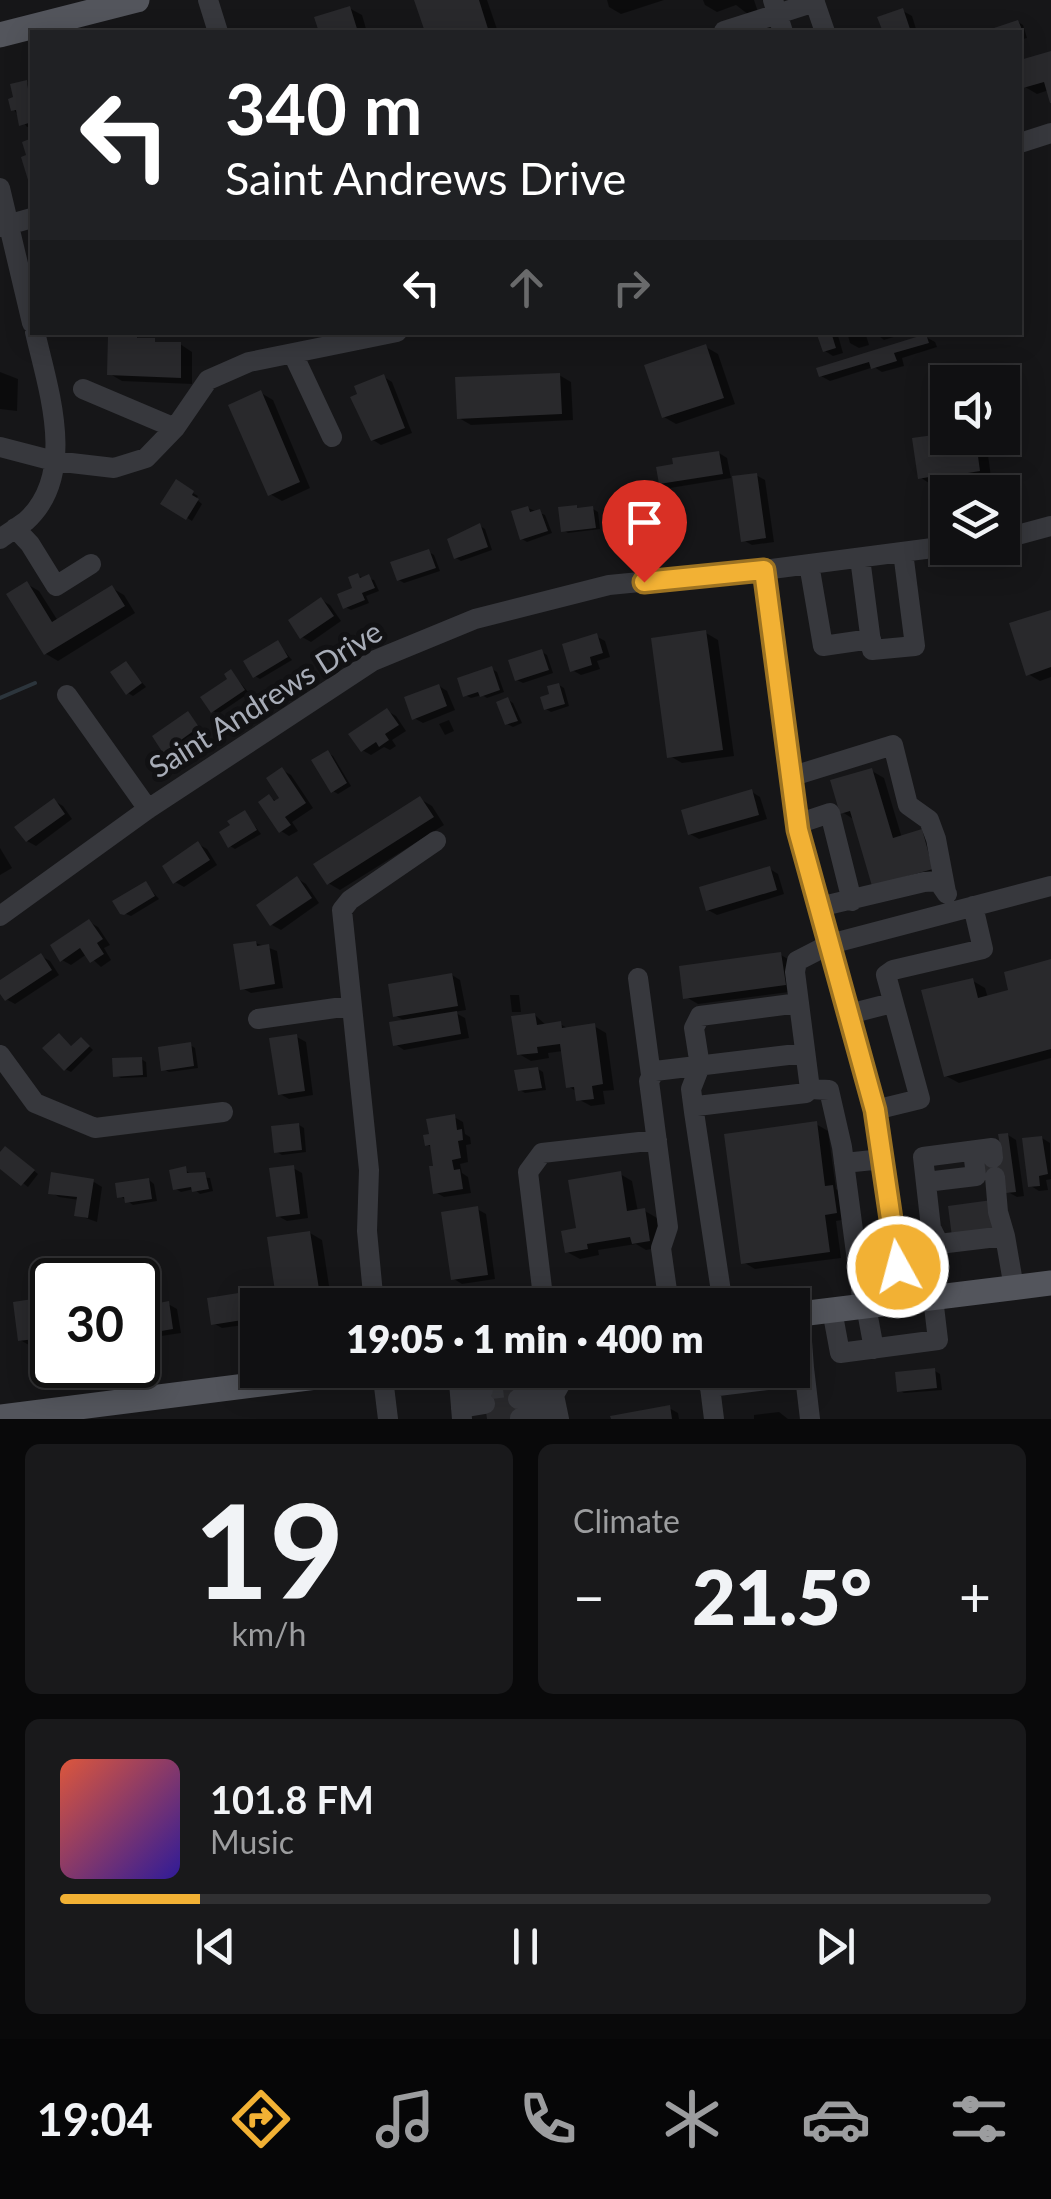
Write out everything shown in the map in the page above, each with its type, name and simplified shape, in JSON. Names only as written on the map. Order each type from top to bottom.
[{"type":"main road","points":[[0,35],[137,0]]},
{"type":"main road","points":[[810,1313],[1051,1283]]},
{"type":"main road","points":[[12,1417],[92,1412],[252,1388]]},
{"type":"street","points":[[208,0],[217,30]]},
{"type":"street","points":[[724,30],[814,1],[823,30]]},
{"type":"street","points":[[1022,142],[1051,134]]},
{"type":"street","points":[[0,188],[4,226],[30,316]]},
{"type":"street","points":[[4,226],[30,219]]},
{"type":"street","points":[[36,335],[49,393],[56,450],[48,488],[28,518],[8,534],[30,544],[56,586],[91,564]]},
{"type":"street","points":[[0,447],[54,461],[114,468],[146,458],[174,428],[208,380],[249,362],[383,335]]},
{"type":"street","points":[[293,354],[332,437]]},
{"type":"street","points":[[83,389],[174,428]]},
{"type":"street","points":[[1020,534],[1051,526]]},
{"type":"street","name":"Saint Andrews Drive","points":[[0,916],[148,809],[374,660],[475,618],[609,585],[930,548]]},
{"type":"street","points":[[860,558],[872,650],[915,646],[902,552]]},
{"type":"street","points":[[809,564],[824,646],[871,640]]},
{"type":"street","points":[[764,570],[797,824],[875,1110],[902,1301]]},
{"type":"street","points":[[67,696],[148,809]]},
{"type":"street","points":[[790,777],[893,745],[908,805],[929,820],[936,839],[949,902]]},
{"type":"street","points":[[797,824],[830,813],[852,900]]},
{"type":"street","points":[[372,1288],[367,1231],[369,1170],[342,910],[350,900],[436,841]]},
{"type":"street","points":[[820,908],[938,881],[949,902]]},
{"type":"street","points":[[810,1089],[796,960],[949,902],[973,906],[1051,886]]},
{"type":"street","points":[[875,1110],[920,1098],[886,975],[893,970],[983,950],[973,906]]},
{"type":"street","points":[[638,978],[668,1227],[661,1248],[667,1288]]},
{"type":"street","points":[[720,1288],[691,1089],[700,1066],[694,1028],[700,1016],[798,1003]]},
{"type":"street","points":[[849,1014],[892,1003]]},
{"type":"street","points":[[258,1018],[350,1006]]},
{"type":"street","points":[[651,1075],[656,1071],[805,1053]]},
{"type":"street","points":[[0,1055],[34,1103],[96,1128],[224,1112]]},
{"type":"street","points":[[694,1112],[697,1106],[806,1093],[825,1087],[829,1090],[874,1349]]},
{"type":"street","points":[[542,1288],[528,1172],[534,1160],[542,1152],[657,1140]]},
{"type":"street","points":[[1006,1236],[939,1244],[932,1228],[924,1157],[987,1162],[1006,1236],[1014,1288]]},
{"type":"street","points":[[844,1163],[884,1160]]},
{"type":"street","points":[[894,1232],[932,1228]]},
{"type":"street","points":[[832,1310],[840,1353],[874,1349],[938,1340],[933,1298]]},
{"type":"street","points":[[384,1388],[388,1419]]},
{"type":"street","points":[[705,1388],[714,1419]]},
{"type":"street","points":[[806,1388],[810,1419]]},
{"type":"street","points":[[518,1401],[550,1396]]},
{"type":"street","points":[[518,1401],[550,1396]]},
{"type":"street","points":[[461,1407],[484,1397]]},
{"type":"building","points":[[414,0],[479,0],[488,30],[424,30]]},
{"type":"building","points":[[350,6],[357,30],[318,30],[314,17]]},
{"type":"building","points":[[903,8],[910,30],[882,30],[877,17]]},
{"type":"building","points":[[1018,20],[1023,32],[1022,30],[988,30]]},
{"type":"building","points":[[1051,51],[1051,103],[1044,82],[1023,88],[1022,59]]},
{"type":"building","points":[[27,80],[30,123],[19,126],[16,110],[11,111],[10,84]]},
{"type":"building","points":[[30,139],[30,186],[21,157],[26,155],[22,142]]},
{"type":"building","points":[[108,335],[181,342],[181,378],[107,375]]},
{"type":"building","points":[[817,335],[832,335],[836,348],[823,352]]},
{"type":"building","points":[[923,335],[929,343],[894,353],[897,361],[871,369],[869,362],[819,377],[816,368]]},
{"type":"building","points":[[706,344],[724,398],[662,418],[644,365]]},
{"type":"building","points":[[560,373],[562,414],[457,419],[455,377]]},
{"type":"building","points":[[384,374],[405,428],[371,441],[350,397],[357,394],[354,386]]},
{"type":"building","points":[[261,390],[300,482],[268,496],[228,405]]},
{"type":"building","points":[[930,436],[930,455],[978,455],[980,471],[968,475],[930,475],[930,488],[929,477],[918,479],[912,438]]},
{"type":"building","points":[[719,451],[723,474],[659,484],[656,467],[673,464],[672,458]]},
{"type":"building","points":[[757,473],[766,538],[741,542],[732,476]]},
{"type":"building","points":[[176,479],[199,499],[186,520],[160,504]]},
{"type":"building","points":[[649,486],[657,552],[631,554],[624,489]]},
{"type":"building","points":[[528,506],[530,512],[540,509],[548,531],[520,540],[511,511]]},
{"type":"building","points":[[593,506],[596,528],[561,532],[558,507]]},
{"type":"building","points":[[480,523],[488,547],[454,559],[447,539]]},
{"type":"building","points":[[429,549],[436,568],[397,581],[390,562]]},
{"type":"building","points":[[358,573],[360,578],[369,574],[375,588],[362,593],[365,600],[343,609],[337,594],[352,588],[348,577]]},
{"type":"building","points":[[27,581],[52,622],[112,585],[125,606],[44,655],[6,594]]},
{"type":"building","points":[[321,597],[334,616],[300,639],[288,620]]},
{"type":"building","points":[[1051,610],[1051,667],[1026,676],[1009,623]]},
{"type":"building","points":[[706,630],[723,750],[667,758],[651,638]]},
{"type":"building","points":[[597,633],[603,653],[590,657],[592,665],[570,672],[562,644]]},
{"type":"building","points":[[278,640],[288,657],[253,678],[243,661]]},
{"type":"building","points":[[542,649],[549,670],[515,681],[508,660]]},
{"type":"building","points":[[126,661],[142,683],[126,695],[110,672]]},
{"type":"building","points":[[492,666],[500,690],[480,697],[478,692],[463,697],[457,678]]},
{"type":"building","points":[[231,669],[245,690],[211,713],[200,697],[227,679],[224,674]]},
{"type":"building","points":[[559,683],[565,704],[544,710],[540,697],[549,694],[547,686]]},
{"type":"building","points":[[439,684],[447,706],[412,720],[404,697]]},
{"type":"building","points":[[508,697],[518,721],[505,725],[496,702]]},
{"type":"building","points":[[387,708],[399,725],[385,734],[389,740],[379,747],[376,742],[361,752],[348,734]]},
{"type":"building","points":[[188,711],[199,727],[163,753],[152,736]]},
{"type":"building","points":[[328,750],[347,783],[331,793],[311,760]]},
{"type":"building","points":[[282,767],[306,803],[285,817],[291,825],[279,833],[258,802],[269,794],[274,801],[279,798],[266,778]]},
{"type":"building","points":[[872,768],[893,838],[922,829],[933,869],[872,886],[850,811],[840,814],[830,780]]},
{"type":"building","points":[[752,789],[759,815],[688,835],[681,810]]},
{"type":"building","points":[[420,796],[434,817],[327,885],[313,864]]},
{"type":"building","points":[[54,798],[65,814],[26,842],[14,827]]},
{"type":"building","points":[[245,810],[257,830],[228,848],[219,832],[230,825],[227,821]]},
{"type":"building","points":[[198,841],[210,860],[173,884],[162,866]]},
{"type":"building","points":[[770,866],[777,890],[706,911],[699,887]]},
{"type":"building","points":[[297,876],[312,898],[270,926],[256,905]]},
{"type":"building","points":[[146,881],[155,896],[120,914],[112,901]]},
{"type":"building","points":[[89,919],[103,939],[97,943],[104,954],[90,963],[80,948],[60,962],[50,945]]},
{"type":"building","points":[[256,941],[257,946],[269,944],[275,984],[240,990],[233,944]]},
{"type":"building","points":[[781,952],[786,985],[683,999],[679,966]]},
{"type":"building","points":[[41,953],[52,970],[5,1001],[0,994],[0,980]]},
{"type":"building","points":[[1051,959],[1051,1049],[944,1077],[921,990],[973,978],[978,998],[1008,990],[1004,972]]},
{"type":"building","points":[[452,973],[458,1006],[393,1017],[388,984]]},
{"type":"building","points":[[457,1011],[461,1034],[393,1046],[389,1022]]},
{"type":"building","points":[[535,1013],[537,1025],[561,1021],[562,1028],[595,1023],[603,1084],[592,1086],[594,1099],[576,1101],[574,1087],[566,1088],[560,1044],[537,1047],[538,1053],[517,1055],[511,1016]]},
{"type":"building","points":[[59,1033],[71,1046],[81,1037],[90,1046],[64,1071],[42,1048]]},
{"type":"building","points":[[297,1034],[305,1091],[278,1095],[269,1038]]},
{"type":"building","points":[[191,1042],[194,1066],[161,1071],[158,1047]]},
{"type":"building","points":[[142,1057],[143,1075],[113,1077],[112,1058]]},
{"type":"building","points":[[538,1067],[542,1088],[518,1091],[514,1070]]},
{"type":"building","points":[[455,1114],[463,1140],[458,1141],[461,1158],[452,1160],[454,1170],[460,1169],[463,1189],[433,1194],[430,1145],[425,1146],[423,1135],[429,1134],[426,1119]]},
{"type":"building","points":[[817,1121],[825,1186],[833,1185],[837,1213],[825,1215],[830,1252],[741,1264],[724,1134]]},
{"type":"building","points":[[299,1123],[302,1150],[274,1153],[271,1126]]},
{"type":"building","points":[[1008,1133],[1016,1192],[1006,1193],[984,1178],[981,1160],[1002,1157],[998,1134]]},
{"type":"building","points":[[1042,1136],[1048,1174],[1039,1176],[1040,1186],[1028,1187],[1022,1138]]},
{"type":"building","points":[[5,1146],[35,1170],[21,1186],[0,1169],[0,1152]]},
{"type":"building","points":[[294,1165],[300,1214],[276,1217],[269,1168]]},
{"type":"building","points":[[186,1166],[187,1173],[205,1172],[209,1189],[173,1190],[169,1170]]},
{"type":"building","points":[[621,1171],[627,1211],[645,1208],[650,1241],[632,1244],[630,1237],[587,1244],[588,1249],[565,1253],[561,1231],[576,1228],[568,1180]]},
{"type":"building","points":[[51,1172],[94,1179],[88,1218],[74,1216],[77,1197],[48,1194]]},
{"type":"building","points":[[149,1178],[152,1199],[125,1203],[124,1197],[117,1198],[115,1183]]},
{"type":"building","points":[[992,1200],[996,1231],[952,1237],[948,1206]]},
{"type":"building","points":[[478,1206],[488,1275],[451,1280],[441,1212]]},
{"type":"building","points":[[310,1231],[319,1288],[274,1288],[267,1237]]},
{"type":"building","points":[[240,1293],[240,1320],[211,1325],[207,1298]]},
{"type":"building","points":[[30,1299],[30,1340],[18,1341],[13,1302]]},
{"type":"building","points":[[169,1301],[173,1329],[160,1331],[160,1303]]},
{"type":"building","points":[[935,1368],[937,1388],[897,1392],[895,1372]]},
{"type":"building","points":[[515,1388],[520,1419],[487,1419],[483,1390]]},
{"type":"building","points":[[670,1405],[672,1419],[610,1416]]},
{"type":"waterway","points":[[0,698],[35,683]]},
{"type":"tunnel","points":[[483,1390],[499,1388]]},
{"type":"route","points":[[644,582],[764,570],[798,830],[875,1110],[898,1267]]}]
